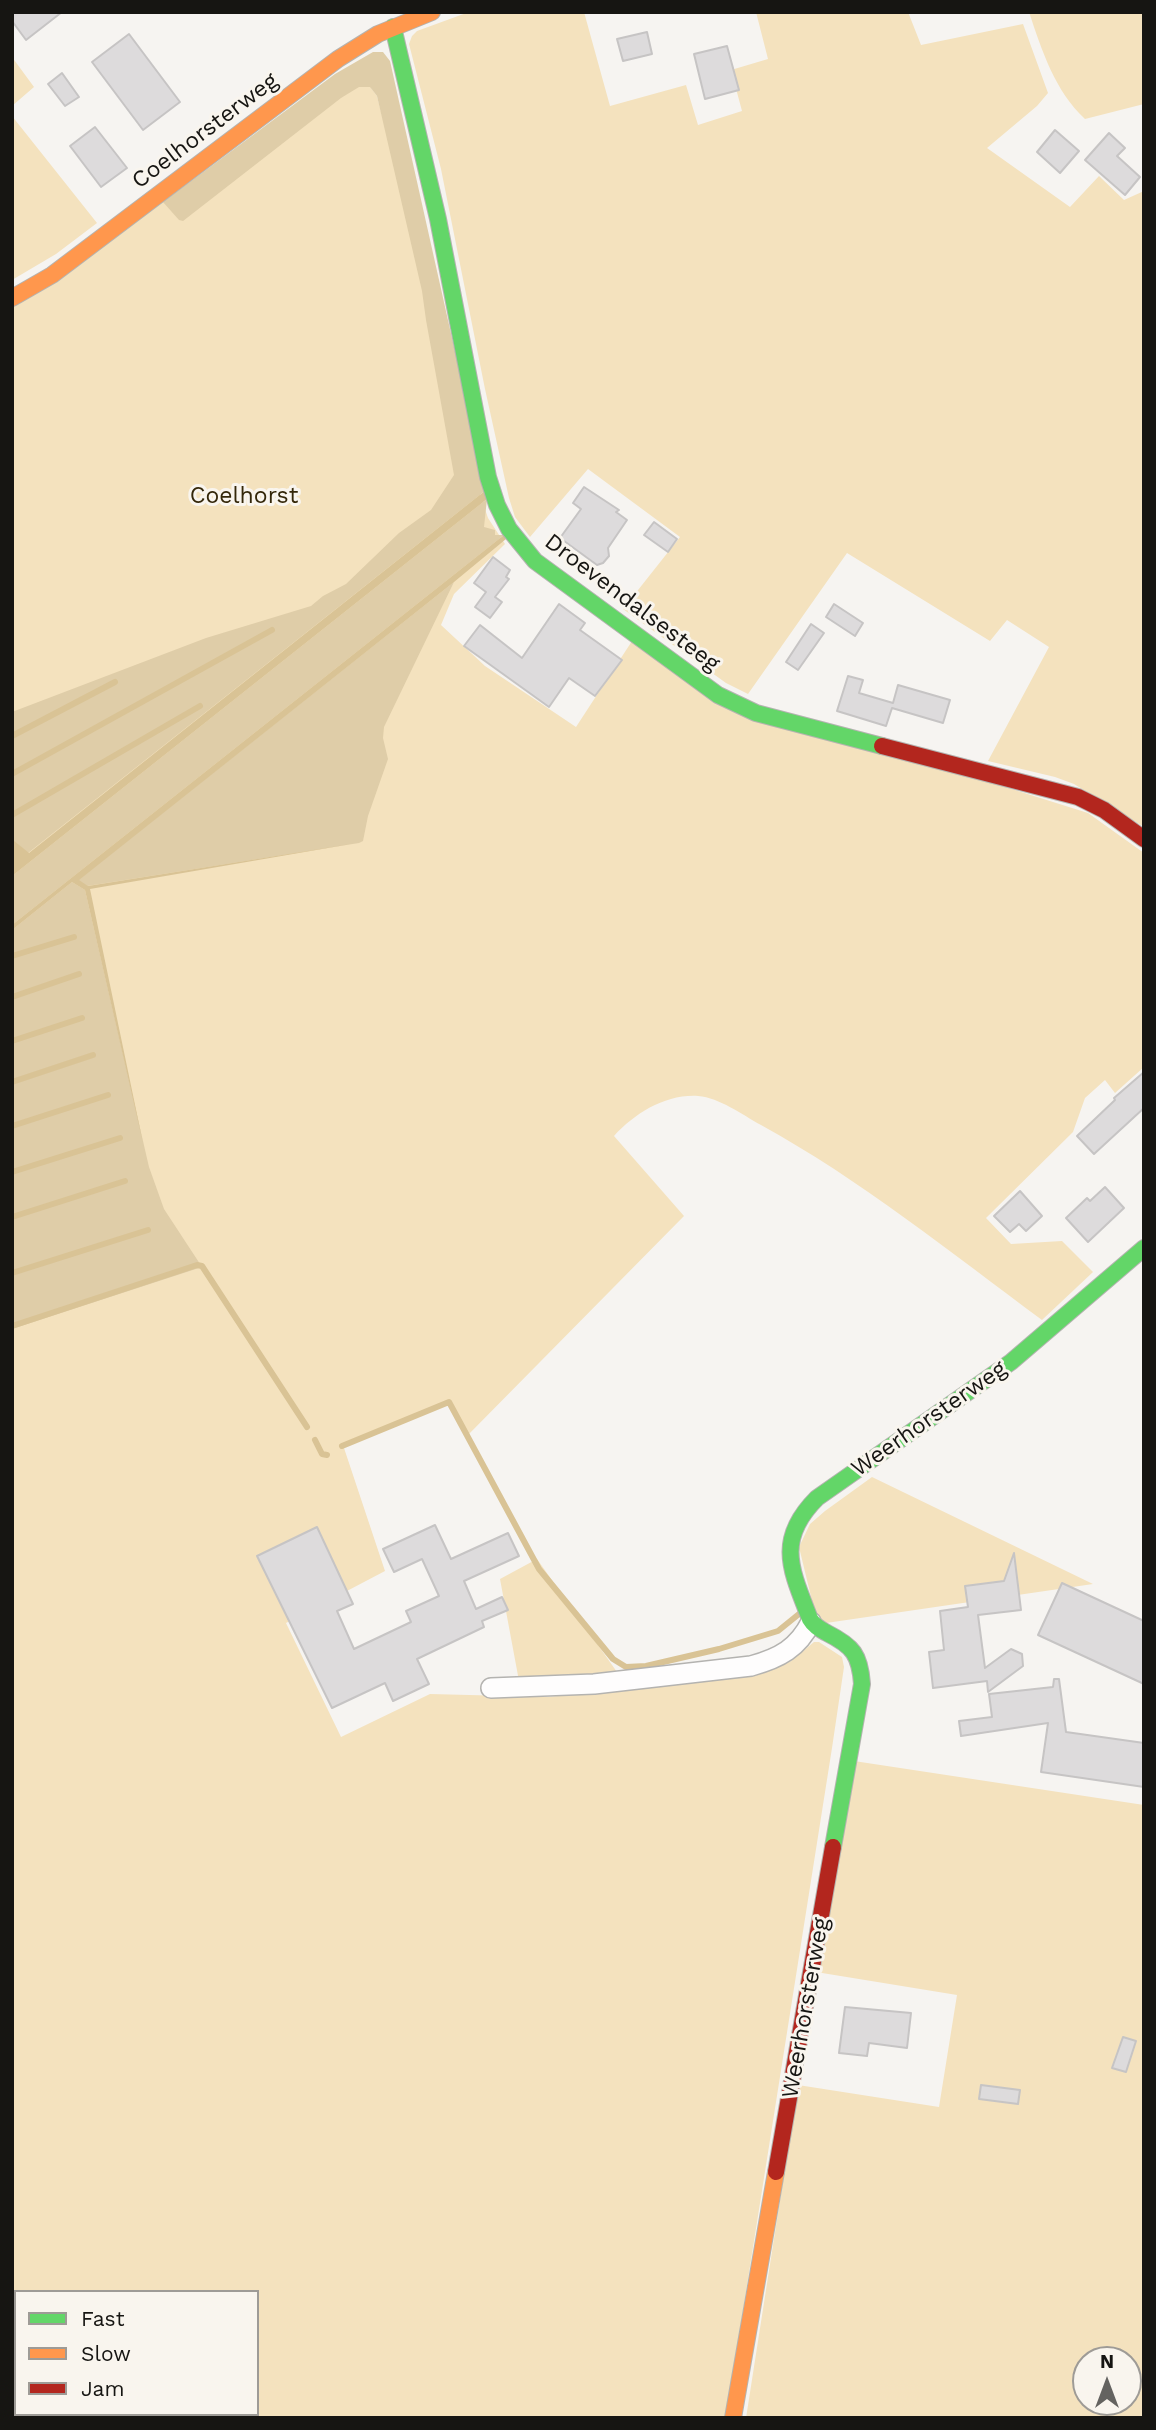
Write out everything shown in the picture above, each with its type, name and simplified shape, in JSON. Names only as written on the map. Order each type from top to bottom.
[{"type":"street","name":"Coelhorsterweg","points":[[12,298],[52,275],[338,59],[393,27],[432,12]]},
{"type":"street","name":"Droevendalsesteeg","points":[[393,27],[441,231],[488,477],[495,504],[505,525],[522,549],[547,571],[718,695],[743,708],[1071,795],[1104,810],[1144,839]]},
{"type":"street","name":"Weerhorsterweg","points":[[733,2418],[862,1684],[861,1662],[857,1653],[850,1645],[811,1622],[791,1567],[791,1533],[798,1517],[807,1507],[1011,1362],[1144,1248]]},
{"type":"street","points":[[491,1688],[594,1684],[751,1666],[767,1662],[791,1650],[811,1622]]},
{"type":"green space","points":[[469,12],[584,12],[610,106],[686,85],[698,125],[742,111],[731,70],[768,59],[756,12],[908,12],[921,45],[1023,24],[1048,93],[1037,106],[987,148],[1070,207],[1099,176],[1124,200],[1144,191],[1144,827],[1074,784],[988,761],[1049,647],[1007,620],[990,641],[847,553],[748,694],[726,683],[623,609],[680,537],[588,469],[530,537],[515,517],[509,498],[441,169],[409,44],[417,31]]},
{"type":"green space","points":[[1029,12],[1144,12],[1144,104],[1085,119],[1065,96],[1058,83]]},
{"type":"green space","name":"Coelhorst","points":[[380,52],[387,61],[371,88],[377,96],[477,485],[488,518],[505,544],[454,594],[441,625],[485,666],[576,727],[634,638],[703,692],[1088,813],[1144,853],[1144,1067],[1115,1093],[1105,1080],[1085,1098],[1073,1132],[986,1218],[1011,1244],[1062,1241],[1093,1272],[1042,1320],[870,1193],[798,1146],[722,1103],[706,1097],[686,1096],[663,1102],[641,1113],[614,1136],[684,1216],[467,1436],[450,1405],[446,1404],[343,1445],[385,1571],[286,1623],[341,1737],[430,1694],[548,1697],[742,1676],[774,1669],[791,1661],[814,1642],[819,1642],[842,1657],[844,1667],[832,1748],[726,2418],[88,2416],[259,2416],[259,2290],[14,2290],[14,2374],[12,2373],[12,306]]},
{"type":"green space","points":[[12,57],[34,87],[12,106]]},
{"type":"green space","points":[[12,116],[97,223],[56,254],[12,280]]},
{"type":"green space","points":[[872,1477],[1093,1584],[826,1623],[815,1613],[799,1547],[810,1524]]},
{"type":"green space","points":[[537,1559],[617,1672],[519,1681],[500,1579]]},
{"type":"green space","points":[[854,1761],[1144,1805],[1144,2418],[746,2418],[798,2085],[939,2107],[957,1995],[816,1972]]},
{"type":"shaded area","points":[[373,52],[383,52],[390,61],[486,490],[28,853],[12,839],[12,712],[206,638],[311,606],[346,584],[399,533],[431,510],[454,475],[422,291],[377,96],[370,87],[359,87],[341,98],[183,221],[163,202],[335,74]]},
{"type":"shaded area","points":[[486,490],[487,499],[12,876],[12,839],[29,853]]},
{"type":"shaded area","points":[[487,499],[484,527],[495,530],[495,535],[504,535],[12,925],[12,876]]},
{"type":"shaded area","points":[[504,535],[506,539],[454,582],[79,880],[88,886],[351,844],[90,889],[143,1143],[85,890],[72,882],[12,930],[12,925]]},
{"type":"shaded area","points":[[454,582],[384,727],[383,738],[388,759],[368,816],[363,841],[87,886],[78,880]]},
{"type":"shaded area","points":[[72,882],[85,890],[149,1167],[164,1209],[202,1267],[12,1329],[12,930]]},
{"type":"building","points":[[12,12],[62,12],[26,40],[12,21]]},
{"type":"building","points":[[647,32],[652,54],[623,61],[617,39]]},
{"type":"building","points":[[129,34],[180,102],[143,130],[92,62]]},
{"type":"building","points":[[727,46],[739,90],[705,99],[694,54]]},
{"type":"building","points":[[62,73],[79,97],[65,106],[48,84]]},
{"type":"building","points":[[95,127],[127,168],[101,187],[70,146]]},
{"type":"building","points":[[1055,130],[1079,151],[1060,173],[1037,152]]},
{"type":"building","points":[[1109,133],[1125,148],[1117,156],[1140,177],[1125,195],[1085,160]]},
{"type":"building","points":[[584,487],[619,510],[616,512],[627,520],[608,548],[609,556],[597,565],[560,538],[581,509],[573,503]]},
{"type":"building","points":[[654,522],[677,539],[668,552],[644,535]]},
{"type":"building","points":[[493,557],[510,570],[506,577],[509,579],[495,597],[502,602],[490,618],[475,607],[486,592],[474,583]]},
{"type":"building","points":[[559,604],[585,623],[580,630],[622,660],[595,696],[569,678],[549,707],[464,646],[480,625],[522,658]]},
{"type":"building","points":[[834,604],[863,623],[855,636],[826,617]]},
{"type":"building","points":[[811,624],[824,633],[798,670],[786,662]]},
{"type":"building","points":[[848,676],[863,680],[859,693],[893,703],[898,685],[950,700],[943,723],[892,708],[886,726],[837,711]]},
{"type":"building","points":[[1144,1072],[1144,1108],[1094,1154],[1077,1136]]},
{"type":"building","points":[[1105,1187],[1124,1208],[1088,1242],[1066,1218],[1087,1198],[1090,1201]]},
{"type":"building","points":[[1020,1191],[1042,1216],[1026,1231],[1019,1224],[1010,1232],[994,1216]]},
{"type":"building","points":[[435,1525],[451,1559],[508,1533],[519,1556],[464,1581],[476,1609],[502,1597],[508,1610],[482,1621],[484,1627],[417,1659],[429,1684],[393,1701],[385,1683],[332,1708],[257,1556],[317,1527],[353,1604],[337,1611],[354,1649],[411,1622],[406,1611],[439,1596],[422,1559],[394,1572],[383,1549]]},
{"type":"building","points":[[1014,1553],[1021,1610],[978,1615],[985,1668],[1011,1649],[1022,1654],[1023,1666],[988,1692],[987,1681],[933,1688],[929,1652],[944,1650],[940,1611],[968,1607],[965,1586],[1004,1581]]},
{"type":"building","points":[[1062,1583],[1144,1621],[1144,1684],[1038,1635]]},
{"type":"building","points":[[1054,1679],[1059,1679],[1066,1732],[1144,1743],[1144,1787],[1041,1772],[1048,1723],[961,1736],[959,1721],[992,1717],[989,1694],[1053,1687]]},
{"type":"building","points":[[845,2007],[911,2013],[907,2048],[869,2043],[867,2056],[839,2053]]},
{"type":"building","points":[[1123,2037],[1136,2041],[1126,2072],[1112,2068]]},
{"type":"building","points":[[981,2085],[1020,2090],[1018,2104],[979,2099]]},
{"type":"waterway","points":[[12,774],[272,630]]},
{"type":"waterway","points":[[12,736],[115,682]]},
{"type":"waterway","points":[[12,815],[200,706]]},
{"type":"waterway","points":[[12,956],[74,937]]},
{"type":"waterway","points":[[12,997],[79,974]]},
{"type":"waterway","points":[[12,1041],[82,1018]]},
{"type":"waterway","points":[[12,1082],[93,1055]]},
{"type":"waterway","points":[[12,1126],[108,1095]]},
{"type":"waterway","points":[[12,1172],[120,1138]]},
{"type":"waterway","points":[[12,1217],[125,1181]]},
{"type":"waterway","points":[[12,1273],[148,1230]]},
{"type":"waterway","points":[[12,1326],[197,1265],[202,1266],[307,1427]]},
{"type":"waterway","points":[[342,1446],[449,1402],[539,1569],[613,1659],[626,1667],[646,1666],[719,1649],[778,1631],[799,1614]]},
{"type":"waterway","points":[[315,1440],[322,1454],[327,1455]]},
{"type":"traffic: fast","points":[[393,27],[438,219],[488,477],[497,505],[509,529],[535,561],[718,695],[756,713],[882,746]]},
{"type":"traffic: fast","points":[[833,1847],[862,1684],[861,1674],[857,1659],[849,1647],[817,1627],[810,1619],[793,1570],[791,1542],[796,1528],[817,1498],[1011,1362],[1144,1248]]},
{"type":"traffic: slow","points":[[12,298],[52,275],[338,59],[378,34],[432,12]]},
{"type":"traffic: slow","points":[[733,2418],[776,2172]]},
{"type":"traffic: jam","points":[[882,746],[1078,797],[1104,810],[1144,839]]},
{"type":"traffic: jam","points":[[776,2172],[833,1847]]}]
